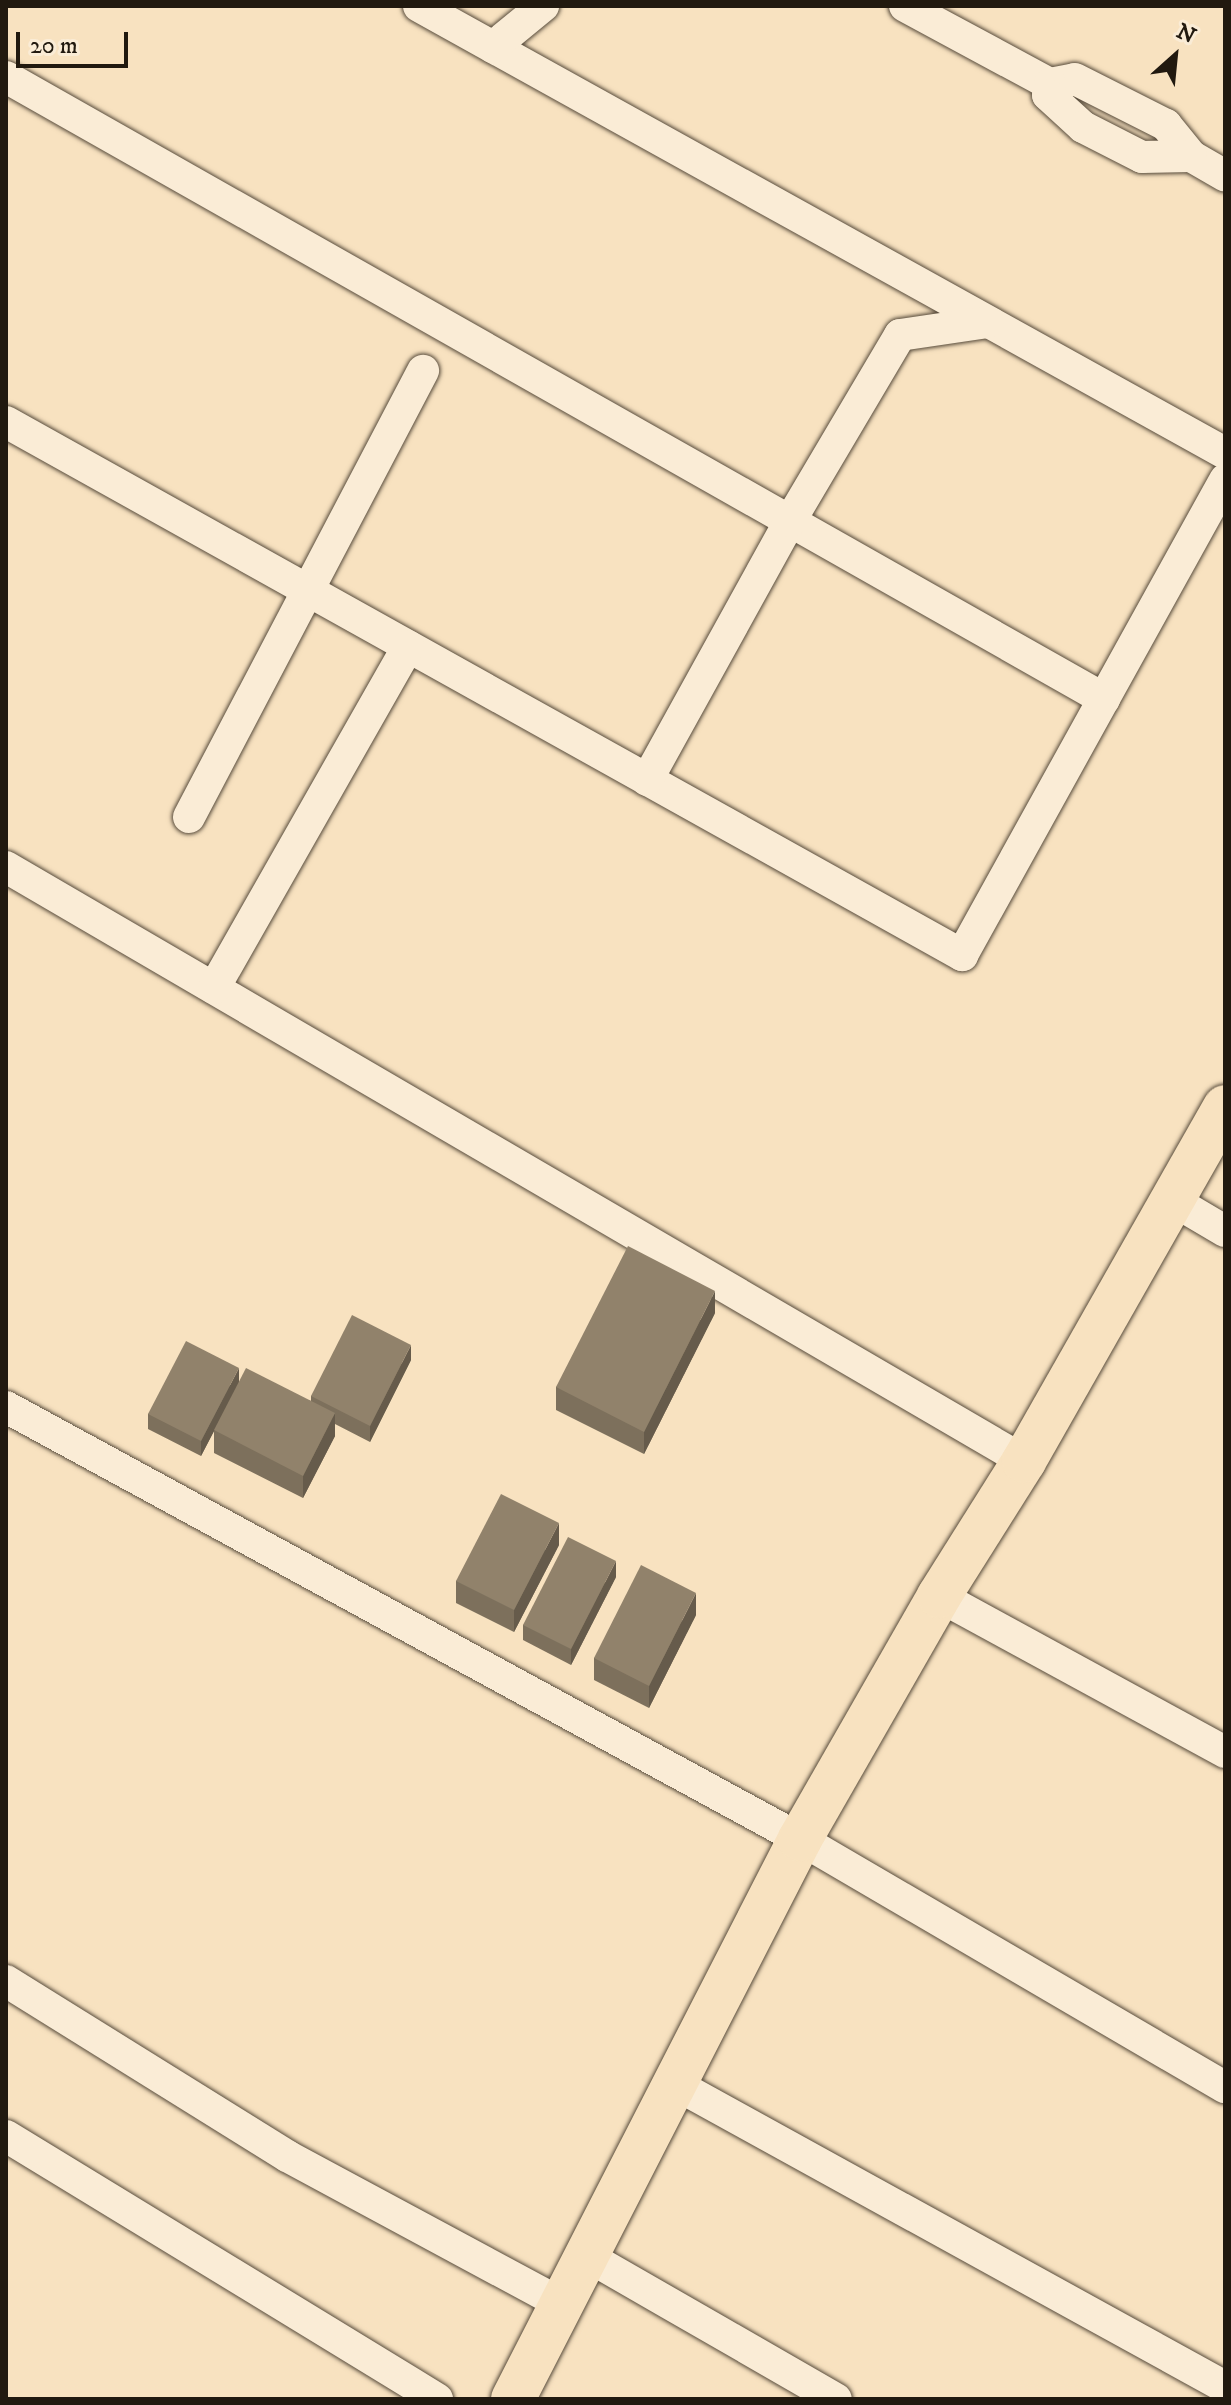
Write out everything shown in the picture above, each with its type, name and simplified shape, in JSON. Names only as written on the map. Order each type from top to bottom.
[{"type":"main road","points":[[513,2399],[800,1839],[939,1596],[1024,1461],[1225,1107]]},
{"type":"street","points":[[419,6],[1225,453]]},
{"type":"street","points":[[493,47],[543,6]]},
{"type":"street","points":[[905,6],[1050,84],[1075,79],[1166,125],[1191,156],[1225,176]]},
{"type":"street","points":[[6,77],[1104,699]]},
{"type":"street","points":[[647,780],[790,521],[900,335],[988,322]]},
{"type":"street","points":[[189,817],[423,371]]},
{"type":"street","points":[[6,422],[962,955],[1225,480]]},
{"type":"street","points":[[214,988],[408,646]]},
{"type":"street","points":[[6,867],[1024,1461]]},
{"type":"street","points":[[1174,1201],[1225,1231]]},
{"type":"street","points":[[6,1407],[800,1839],[1225,2087]]},
{"type":"street","points":[[939,1596],[1225,1752]]},
{"type":"street","points":[[6,1981],[287,2156],[562,2304]]},
{"type":"street","points":[[675,2084],[1225,2387]]},
{"type":"street","points":[[6,2136],[437,2399]]},
{"type":"street","points":[[587,2256],[836,2399]]},
{"type":"building","points":[[628,1246],[715,1291],[644,1432],[556,1387]]},
{"type":"building","points":[[352,1315],[411,1345],[370,1426],[311,1396]]},
{"type":"building","points":[[186,1341],[239,1368],[201,1441],[148,1414]]},
{"type":"building","points":[[246,1368],[335,1413],[303,1476],[214,1430]]},
{"type":"building","points":[[501,1494],[559,1523],[514,1610],[456,1581]]},
{"type":"building","points":[[568,1537],[616,1561],[571,1649],[523,1625]]},
{"type":"building","points":[[641,1565],[696,1593],[649,1686],[594,1658]]}]
